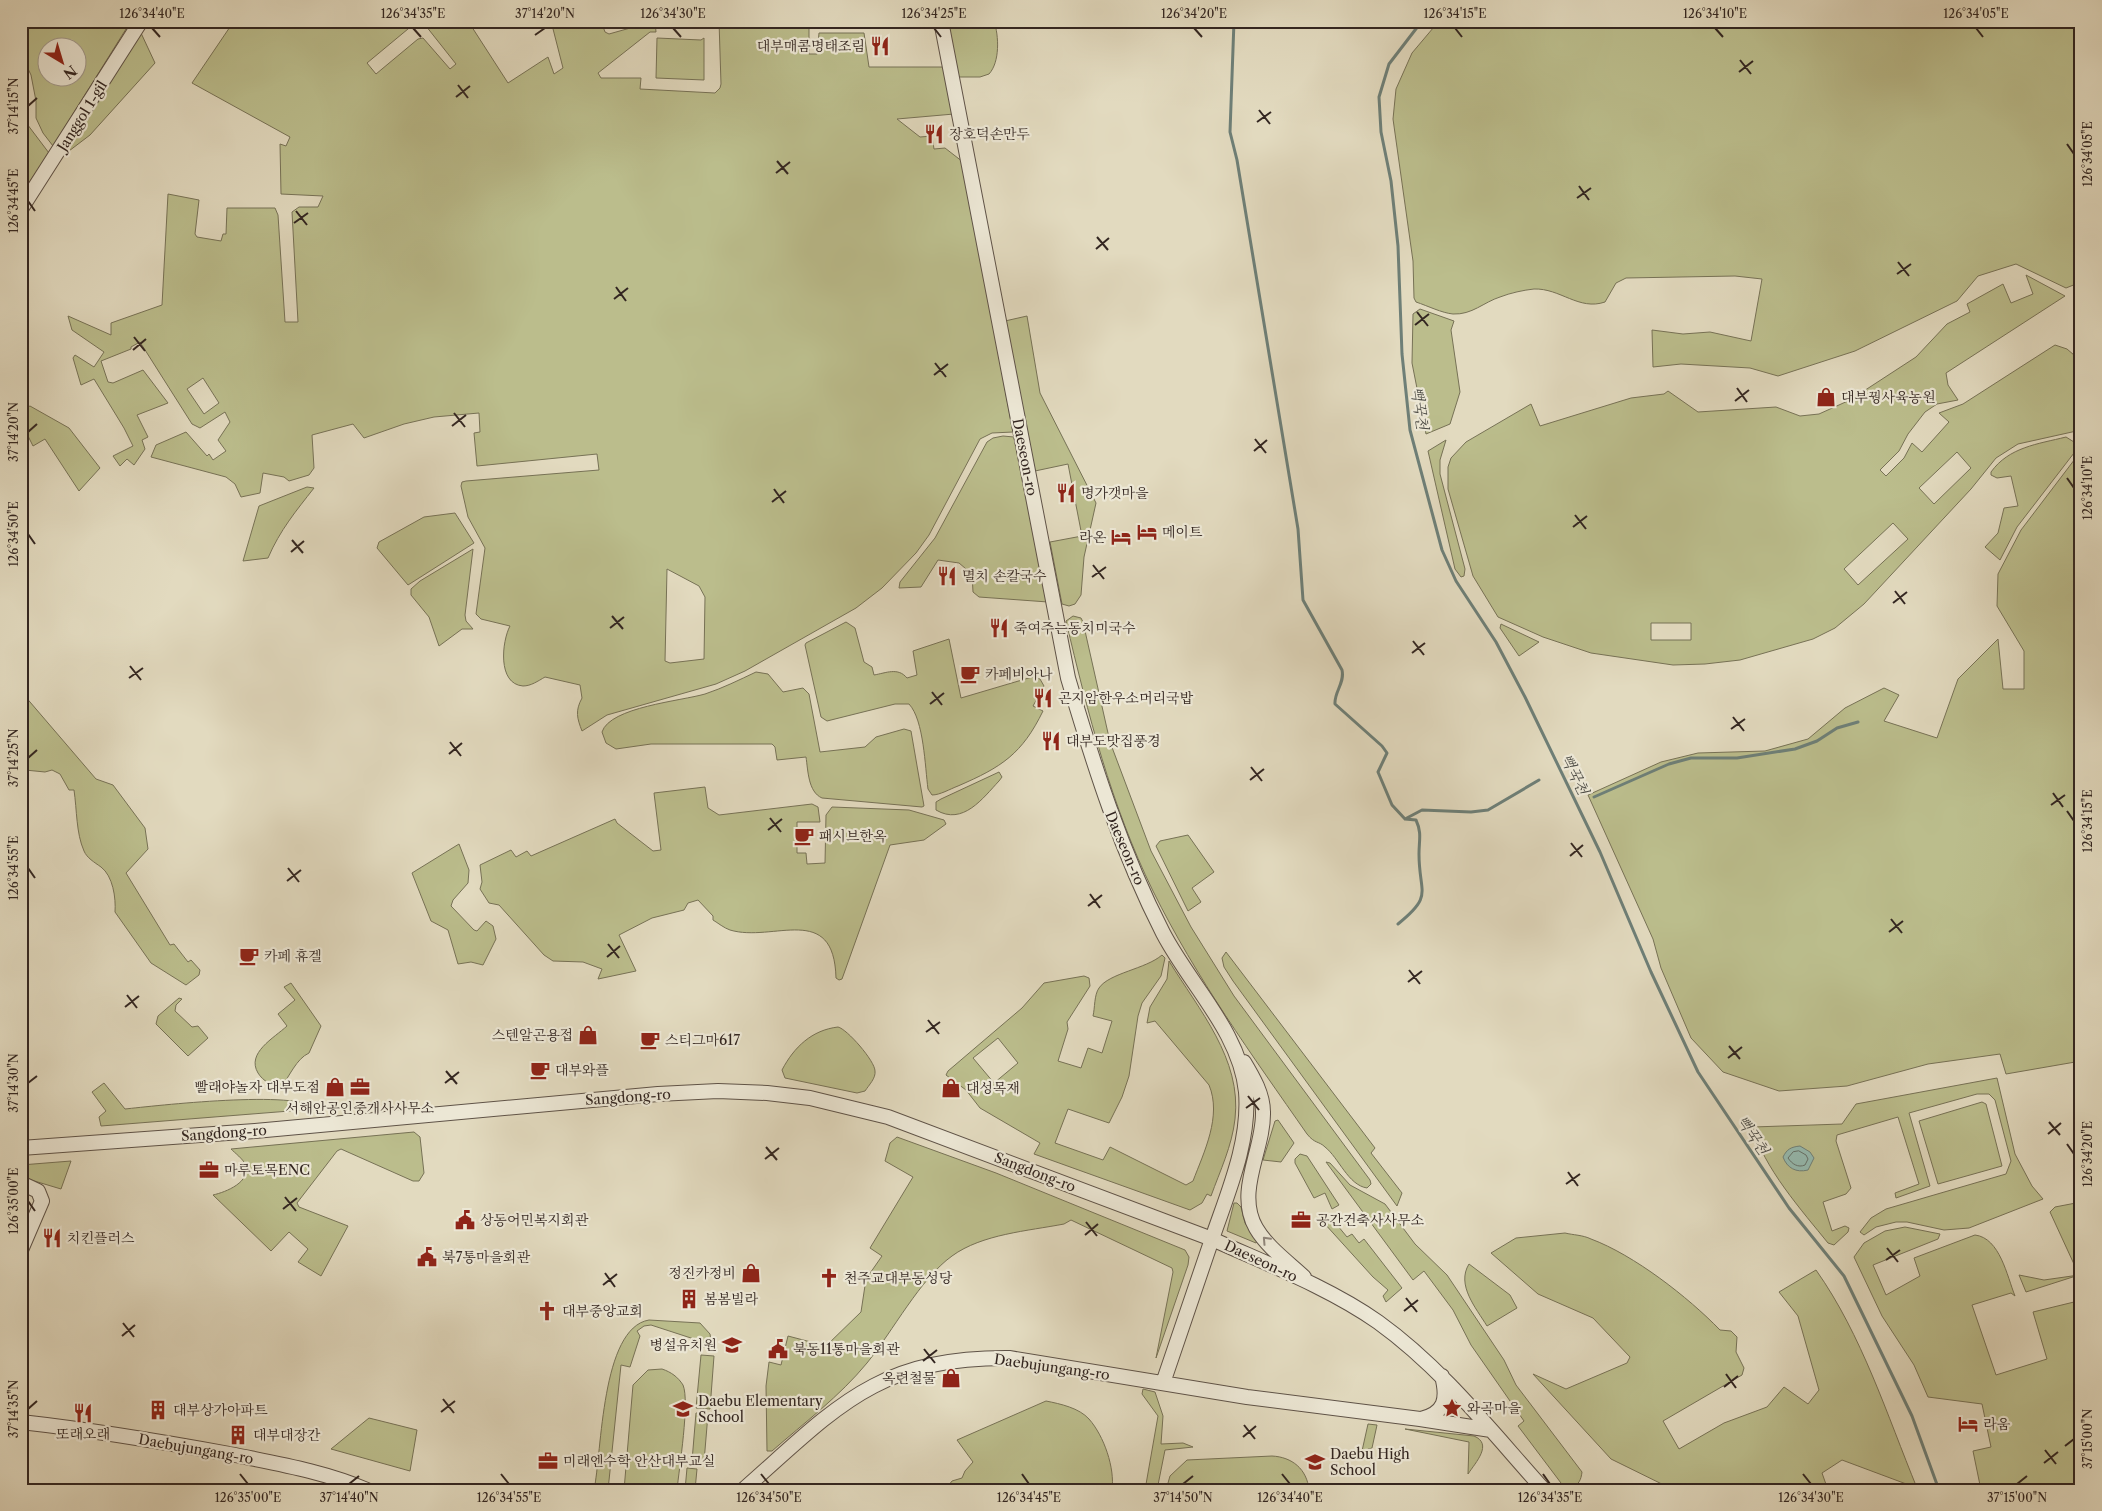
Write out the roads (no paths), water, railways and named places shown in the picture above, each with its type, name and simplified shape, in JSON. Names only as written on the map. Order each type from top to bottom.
[{"type":"street","name":"Janggol 1-gil","points":[[21,209],[140,21]]},
{"type":"street","name":"Daeseon-ro","points":[[941,21],[1068,678],[1092,761],[1124,851],[1164,934],[1229,1037],[1244,1083],[1246,1122],[1232,1178],[1212,1239],[1314,1286],[1356,1308],[1379,1323],[1442,1376],[1544,1490]]},
{"type":"street","points":[[1229,1037],[1252,1075],[1260,1094],[1263,1112],[1260,1138],[1249,1192],[1250,1210],[1255,1226],[1262,1237],[1314,1286]]},
{"type":"street","name":"Sangdong-ro","points":[[21,1148],[255,1131],[658,1094],[767,1093],[819,1100],[888,1117],[1212,1239]]},
{"type":"street","points":[[21,1183],[38,1191],[42,1201],[21,1250]]},
{"type":"street","points":[[1163,1383],[1212,1239]]},
{"type":"street","name":"Daebujungang-ro","points":[[743,1490],[814,1426],[850,1398],[892,1376],[950,1360],[1008,1358],[1275,1401],[1491,1430]]},
{"type":"street","points":[[1420,1419],[1432,1416],[1442,1406],[1445,1388],[1442,1376]]},
{"type":"street","name":"Daebujungang-ro","points":[[21,1422],[162,1442],[238,1456],[332,1478],[367,1490]]},
{"type":"water","points":[[1800,1146],[1810,1152],[1814,1158],[1808,1170],[1792,1169],[1783,1157],[1790,1149]]},
{"type":"waterway","points":[[1234,21],[1230,132],[1237,160],[1298,529],[1303,600],[1342,670],[1343,675],[1335,704],[1382,746],[1387,753],[1378,772],[1392,805],[1405,819],[1416,820],[1419,829],[1422,893],[1416,906],[1398,924]]},
{"type":"waterway","name":"뻑꾹천","points":[[1422,21],[1389,64],[1379,97],[1381,132],[1391,181],[1398,246],[1402,354],[1410,430],[1442,550],[1456,581],[1496,642],[1525,697],[1600,852],[1651,972],[1698,1072],[1789,1208],[1844,1276],[1912,1416],[1939,1490]]},
{"type":"waterway","points":[[1594,797],[1669,764],[1691,758],[1737,758],[1795,749],[1817,741],[1837,728],[1858,722]]},
{"type":"waterway","points":[[1405,819],[1422,810],[1471,812],[1488,810],[1539,780]]},
{"type":"place","name":"대부매콤명태조림","points":[[880,46]]},
{"type":"place","name":"장호덕손만두","points":[[934,134]]},
{"type":"place","name":"대부꿩사육농원","points":[[1826,397]]},
{"type":"place","name":"명가갯마을","points":[[1066,493]]},
{"type":"place","name":"메이트","points":[[1147,532]]},
{"type":"place","name":"라온","points":[[1121,537]]},
{"type":"place","name":"멸치 손칼국수","points":[[947,576]]},
{"type":"place","name":"죽여주는동치미국수","points":[[999,628]]},
{"type":"place","name":"카페비아나","points":[[970,674]]},
{"type":"place","name":"곤지암한우소머리국밥","points":[[1043,698]]},
{"type":"place","name":"대부도맛집풍경","points":[[1051,741]]},
{"type":"place","name":"패시브한옥","points":[[804,836]]},
{"type":"place","name":"카페 휴겔","points":[[249,956]]},
{"type":"place","name":"스텐알곤용접","points":[[588,1035]]},
{"type":"place","name":"스티그마617","points":[[650,1040]]},
{"type":"place","name":"대부와플","points":[[540,1070]]},
{"type":"place","name":"빨래야놀자 대부도점","points":[[335,1087]]},
{"type":"place","name":"서해안공인중개사사무소","points":[[360,1087]]},
{"type":"place","name":"대성목재","points":[[951,1088]]},
{"type":"place","name":"마루토목ENC","points":[[209,1170]]},
{"type":"place","name":"상동어민복지회관","points":[[465,1220]]},
{"type":"place","name":"공간건축사사무소","points":[[1301,1220]]},
{"type":"place","name":"치킨플러스","points":[[52,1238]]},
{"type":"place","name":"북7통마을회관","points":[[427,1257]]},
{"type":"place","name":"정진카정비","points":[[751,1273]]},
{"type":"place","name":"천주교대부동성당","points":[[829,1278]]},
{"type":"place","name":"봄봄빌라","points":[[689,1299]]},
{"type":"place","name":"대부중앙교회","points":[[547,1311]]},
{"type":"place","name":"병설유치원","points":[[732,1345]]},
{"type":"place","name":"북동11통마을회관","points":[[778,1349]]},
{"type":"place","name":"옥련철물","points":[[951,1378]]},
{"type":"place","name":"와곡마을","points":[[1452,1408]]},
{"type":"place","name":"Daebu Elementary School","points":[[683,1409]]},
{"type":"place","name":"대부상가아파트","points":[[158,1410]]},
{"type":"place","name":"또래오래","points":[[83,1413]]},
{"type":"place","name":"라움","points":[[1968,1424]]},
{"type":"place","name":"대부대장간","points":[[238,1435]]},
{"type":"place","name":"미래엔수학 안산대부교실","points":[[548,1461]]},
{"type":"place","name":"Daebu High School","points":[[1315,1462]]}]
